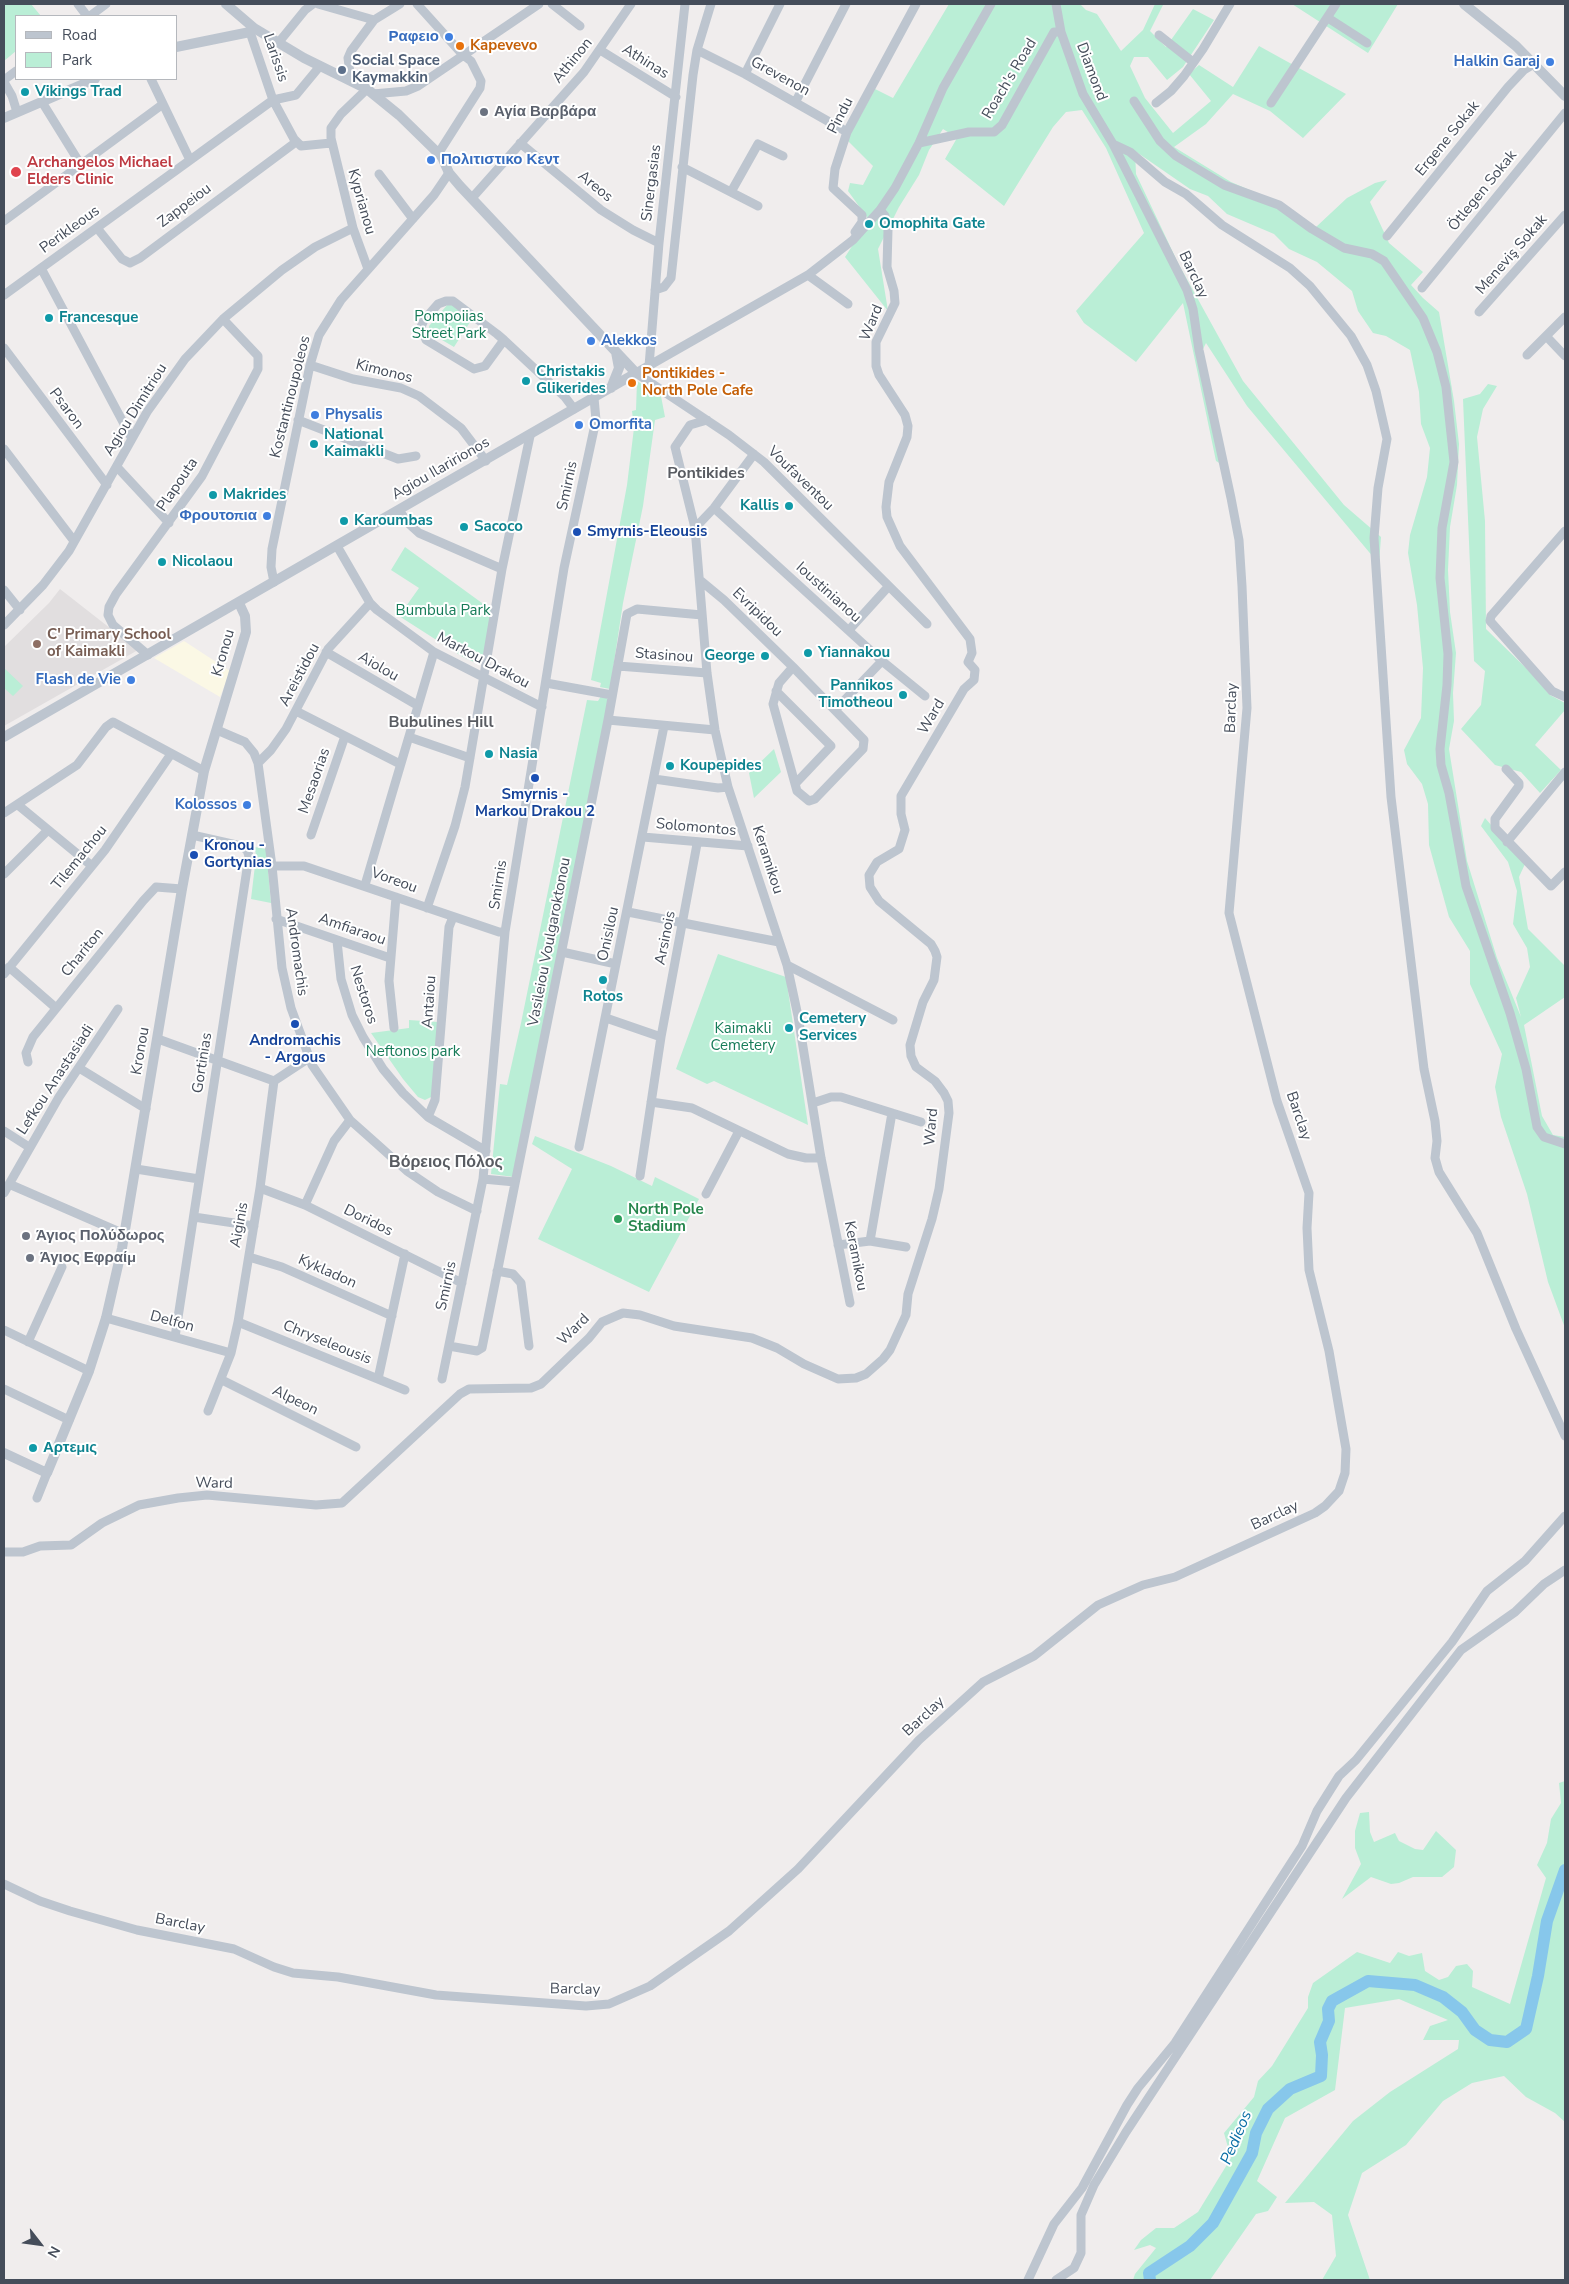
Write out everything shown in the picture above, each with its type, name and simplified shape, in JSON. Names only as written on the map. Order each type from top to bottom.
[{"type":"street","points":[[78,4],[88,15]]},
{"type":"street","points":[[90,15],[106,4]]},
{"type":"street","points":[[226,4],[252,30],[279,42],[370,92],[416,130],[446,162],[449,173],[636,373]]},
{"type":"street","points":[[279,42],[305,10],[313,4]]},
{"type":"street","points":[[318,4],[374,20]]},
{"type":"street","points":[[351,81],[349,54],[374,20],[400,4]]},
{"type":"street","points":[[417,4],[463,56],[474,65],[481,85],[438,154]]},
{"type":"street","points":[[296,142],[306,146],[331,142],[333,124],[341,114],[370,92],[406,91],[418,86],[539,4]]},
{"type":"street","points":[[552,4],[580,26]]},
{"type":"street","name":"Athinon","points":[[472,198],[584,72],[631,4]]},
{"type":"street","name":"Sinergasias","points":[[649,366],[659,242],[685,4]]},
{"type":"street","points":[[655,290],[664,288],[671,278],[693,75],[697,50],[711,4]]},
{"type":"street","points":[[745,74],[780,4]]},
{"type":"street","points":[[796,101],[846,4]]},
{"type":"street","name":"Pindu","points":[[856,237],[855,232],[862,222],[860,212],[837,193],[832,183],[847,132],[916,4]]},
{"type":"street","points":[[880,210],[895,188],[919,143],[943,88],[991,4]]},
{"type":"street","name":"Diamond","points":[[1056,4],[1061,32],[1083,94],[1112,144]]},
{"type":"street","points":[[1156,103],[1171,91],[1193,62],[1230,4]]},
{"type":"street","points":[[1271,103],[1336,4]]},
{"type":"street","points":[[1464,4],[1493,25],[1565,96]]},
{"type":"street","points":[[1328,18],[1367,43]]},
{"type":"street","points":[[178,46],[252,30]]},
{"type":"street","name":"Larissis","points":[[252,30],[273,100],[296,142]]},
{"type":"street","name":"Roach's Road","points":[[919,143],[969,132],[994,132],[1002,125],[1054,32],[1061,32]]},
{"type":"street","points":[[1159,35],[1193,62]]},
{"type":"street","name":"Athinas","points":[[600,50],[676,97]]},
{"type":"street","name":"Grevenon","points":[[697,50],[796,101],[847,132]]},
{"type":"street","name":"Ergene Sokak","points":[[1387,236],[1508,87],[1524,70],[1534,64]]},
{"type":"street","points":[[273,100],[296,95],[320,66]]},
{"type":"street","points":[[15,72],[4,81],[12,96],[17,112]]},
{"type":"street","points":[[679,72],[693,75]]},
{"type":"street","points":[[4,118],[93,80]]},
{"type":"street","points":[[151,80],[190,160]]},
{"type":"street","name":"Perikleous","points":[[4,295],[273,100]]},
{"type":"street","points":[[1134,101],[1160,141],[1176,156],[1224,184],[1279,205],[1312,229],[1344,248],[1372,254],[1384,261],[1423,318],[1437,352],[1446,387],[1454,462],[1442,528],[1440,578],[1448,654],[1447,685],[1440,749],[1441,765],[1449,793],[1466,886],[1526,1069],[1537,1127],[1544,1137],[1565,1144]]},
{"type":"street","points":[[42,102],[81,165]]},
{"type":"street","points":[[4,221],[163,104]]},
{"type":"street","name":"Ötlegen Sokak","points":[[1422,288],[1565,113]]},
{"type":"street","name":"Zappeiou","points":[[97,228],[122,259],[130,263],[140,258],[296,142]]},
{"type":"street","name":"Kyprianou","points":[[331,142],[353,228],[368,269]]},
{"type":"street","name":"Areos","points":[[520,143],[607,214],[632,230],[659,242]]},
{"type":"street","points":[[731,192],[758,144],[783,156]]},
{"type":"street","points":[[1112,144],[1130,152],[1165,182],[1186,194],[1222,224],[1290,268],[1310,286],[1351,336],[1367,365],[1376,391],[1387,439],[1379,480],[1374,538],[1391,797],[1424,1069],[1435,1127],[1435,1158],[1439,1172],[1477,1233],[1516,1328],[1565,1436]]},
{"type":"street","name":"Barclay","points":[[4,1884],[70,1911],[137,1930],[234,1949],[274,1967],[293,1973],[338,1977],[436,1996],[586,2006],[609,2004],[650,1986],[729,1931],[798,1869],[919,1740],[983,1682],[1034,1656],[1098,1605],[1143,1585],[1175,1576],[1315,1513],[1339,1491],[1345,1473],[1346,1449],[1329,1351],[1309,1270],[1307,1228],[1309,1193],[1303,1171],[1277,1101],[1229,913],[1247,708],[1246,650],[1238,540],[1220,443],[1199,350],[1193,309],[1186,290],[1112,144]]},
{"type":"street","points":[[682,167],[758,206]]},
{"type":"street","name":"Kostantinoupoleos","points":[[274,582],[271,567],[272,549],[310,365],[327,319],[340,300],[434,196],[449,173]]},
{"type":"street","points":[[379,174],[413,219]]},
{"type":"street","name":"Agiou Ilaririonos","points":[[4,737],[808,275],[856,237],[880,210]]},
{"type":"street","name":"Ward","points":[[4,1552],[23,1552],[40,1546],[71,1545],[125,1511],[139,1505],[178,1498],[207,1495],[316,1505],[342,1503],[460,1394],[469,1389],[531,1388],[541,1384],[589,1338],[602,1322],[623,1313],[640,1315],[674,1326],[752,1338],[777,1348],[804,1364],[838,1379],[856,1378],[866,1374],[890,1350],[906,1315],[908,1294],[932,1219],[939,1189],[948,1101],[940,1087],[916,1067],[911,1056],[910,1045],[924,1002],[934,980],[937,957],[935,951],[931,944],[879,901],[870,887],[869,875],[877,862],[900,849],[904,830],[900,814],[902,796],[964,689],[974,680],[974,670],[968,662],[972,653],[970,639],[900,546],[887,517],[886,507],[890,482],[907,437],[908,426],[905,416],[876,366],[876,342],[895,303],[888,268],[888,230],[880,210]]},
{"type":"street","name":"Meneviş Sokak","points":[[1479,312],[1565,215]]},
{"type":"street","points":[[662,220],[677,217]]},
{"type":"street","name":"Agiou Dimitriou","points":[[4,625],[20,610],[54,570],[74,542],[132,439],[168,381],[223,319],[299,257],[333,237],[353,228]]},
{"type":"street","points":[[41,268],[132,439]]},
{"type":"street","points":[[808,275],[848,304]]},
{"type":"street","points":[[504,340],[485,366],[474,369],[426,340],[422,326],[435,306],[440,302],[450,301],[468,311],[504,340],[565,397],[574,409]]},
{"type":"street","points":[[1526,355],[1565,317]]},
{"type":"street","name":"Plapouta","points":[[148,655],[113,625],[109,612],[116,594],[169,524],[206,468],[259,366],[259,359],[256,353],[223,319]]},
{"type":"street","points":[[1546,336],[1565,356]]},
{"type":"street","name":"Psaron","points":[[4,348],[107,485]]},
{"type":"street","points":[[611,389],[619,368],[616,352]]},
{"type":"street","name":"Kimonos","points":[[310,365],[353,379],[401,388],[419,396],[466,433],[486,461]]},
{"type":"street","name":"Voufaventou","points":[[636,373],[707,420],[774,471],[927,624]]},
{"type":"street","name":"Smirnis","points":[[442,1379],[484,1178],[505,932],[564,568],[596,420],[594,398]]},
{"type":"street","points":[[686,406],[689,416],[688,427]]},
{"type":"street","points":[[298,420],[398,459],[416,456]]},
{"type":"street","points":[[688,427],[693,422],[707,420]]},
{"type":"street","name":"Keramikou","points":[[688,427],[675,447],[695,528],[707,673],[715,730],[728,787],[787,965],[798,1016],[821,1158],[850,1303]]},
{"type":"street","points":[[427,908],[455,826],[470,758],[502,569],[530,436]]},
{"type":"street","points":[[4,449],[74,542]]},
{"type":"street","points":[[695,528],[714,508],[754,454]]},
{"type":"street","points":[[117,467],[169,524]]},
{"type":"street","name":"Ioustinianou","points":[[714,508],[882,661],[925,696]]},
{"type":"street","points":[[399,510],[415,530],[502,569]]},
{"type":"street","points":[[1565,531],[1491,616],[1490,621],[1552,691],[1565,697]]},
{"type":"street","name":"Markou Drakou","points":[[337,546],[370,603],[434,652],[542,707]]},
{"type":"street","name":"Evripidou","points":[[700,581],[724,600],[864,740],[865,746],[812,800],[804,798],[797,791],[794,784]]},
{"type":"street","points":[[849,630],[888,587]]},
{"type":"street","points":[[4,590],[20,610]]},
{"type":"street","name":"Kronou","points":[[37,1498],[89,1371],[106,1318],[136,1169],[182,889],[204,772],[246,632],[245,616],[239,602]]},
{"type":"street","name":"Areistidou","points":[[258,763],[276,744],[296,711],[326,652],[355,616],[370,603]]},
{"type":"street","name":"Vasileiou Voulgaroktonou","points":[[449,1346],[480,1351],[562,952],[608,720],[626,617],[631,610],[702,615]]},
{"type":"street","name":"Aiolou","points":[[326,652],[418,705]]},
{"type":"street","points":[[365,885],[434,652]]},
{"type":"street","points":[[835,710],[882,661]]},
{"type":"street","name":"Stasinou","points":[[618,666],[707,673]]},
{"type":"street","points":[[793,667],[781,679],[776,691],[774,708],[794,784]]},
{"type":"street","points":[[546,683],[612,695]]},
{"type":"street","points":[[776,691],[831,746],[794,784]]},
{"type":"street","points":[[296,711],[400,764]]},
{"type":"street","points":[[608,720],[715,730]]},
{"type":"street","points":[[4,813],[77,765],[111,723],[121,724],[204,772]]},
{"type":"street","name":"Onisilou","points":[[579,1147],[628,912],[664,726]]},
{"type":"street","name":"Andromachis","points":[[217,730],[245,742],[251,748],[258,763],[286,990],[309,1058],[350,1120],[407,1171],[438,1192],[477,1210]]},
{"type":"street","name":"Mesaorias","points":[[311,835],[345,736]]},
{"type":"street","points":[[409,737],[470,758]]},
{"type":"street","name":"Tilemachou","points":[[6,970],[92,866],[130,816],[171,754]]},
{"type":"street","points":[[1506,770],[1519,786],[1495,818],[1495,828],[1551,886],[1565,872]]},
{"type":"street","points":[[1507,842],[1565,772]]},
{"type":"street","points":[[654,779],[718,788],[728,787]]},
{"type":"street","points":[[18,805],[92,866]]},
{"type":"street","points":[[4,874],[48,830]]},
{"type":"street","name":"Gortinias","points":[[175,1337],[249,856],[247,850],[241,846],[192,835]]},
{"type":"street","name":"Solomontos","points":[[643,837],[698,844],[748,846]]},
{"type":"street","name":"Arsinois","points":[[640,1176],[661,1037],[698,844]]},
{"type":"street","name":"Voreou","points":[[272,866],[304,866],[365,885],[453,917],[499,932],[505,932]]},
{"type":"street","name":"Chariton","points":[[28,1062],[26,1053],[33,1037],[156,887],[182,889]]},
{"type":"street","points":[[394,1028],[389,980],[396,897]]},
{"type":"street","points":[[628,912],[779,942]]},
{"type":"street","name":"Antaiou","points":[[428,1117],[436,1100],[449,928],[453,917]]},
{"type":"street","name":"Amfiaraou","points":[[276,919],[390,958]]},
{"type":"street","name":"Nestoros","points":[[337,941],[341,979],[352,1015],[363,1037],[389,1077],[428,1117],[486,1151]]},
{"type":"street","points":[[562,952],[616,964]]},
{"type":"street","points":[[787,965],[893,1020]]},
{"type":"street","points":[[6,970],[56,1008]]},
{"type":"street","name":"Lefkou Anastasiadi","points":[[4,1193],[29,1147],[118,1009]]},
{"type":"street","points":[[606,1018],[661,1037]]},
{"type":"street","points":[[158,1040],[274,1081],[309,1058]]},
{"type":"street","points":[[79,1068],[146,1109]]},
{"type":"street","name":"Aiginis","points":[[208,1411],[222,1380],[238,1322],[260,1188],[274,1081]]},
{"type":"street","points":[[813,1103],[830,1097],[841,1097],[921,1122]]},
{"type":"street","points":[[651,1102],[692,1108],[794,1156],[821,1158]]},
{"type":"street","points":[[870,1241],[892,1113]]},
{"type":"street","points":[[305,1205],[334,1141],[350,1120]]},
{"type":"street","points":[[706,1194],[739,1131]]},
{"type":"street","points":[[4,1132],[29,1147]]},
{"type":"street","points":[[136,1169],[199,1180]]},
{"type":"street","points":[[484,1178],[515,1182]]},
{"type":"street","points":[[10,1184],[124,1234]]},
{"type":"street","name":"Doridos","points":[[260,1188],[305,1205],[462,1283]]},
{"type":"street","points":[[194,1217],[254,1226]]},
{"type":"street","points":[[838,1245],[870,1241],[906,1247]]},
{"type":"street","points":[[378,1379],[405,1254]]},
{"type":"street","name":"Kykladon","points":[[249,1257],[282,1267],[392,1316]]},
{"type":"street","points":[[28,1342],[62,1267]]},
{"type":"street","points":[[497,1271],[513,1274],[521,1283],[529,1346]]},
{"type":"street","name":"Delfon","points":[[106,1318],[231,1353]]},
{"type":"street","name":"Chryseleousis","points":[[238,1322],[405,1390]]},
{"type":"street","points":[[4,1330],[89,1371]]},
{"type":"street","name":"Alpeon","points":[[222,1380],[356,1447]]},
{"type":"street","points":[[4,1389],[68,1420]]},
{"type":"street","points":[[4,1453],[47,1473]]},
{"type":"street","points":[[1028,2280],[1054,2224],[1082,2188],[1127,2105],[1138,2088],[1167,2055],[1181,2035],[1302,1846],[1317,1811],[1339,1776],[1356,1760],[1452,1642],[1487,1591],[1525,1561],[1565,1516]]},
{"type":"street","points":[[1056,2280],[1074,2268],[1080,2253],[1081,2215],[1089,2195],[1117,2147],[1341,1805],[1462,1650],[1515,1612],[1544,1584],[1565,1570]]},
{"type":"shaded area","points":[[60,589],[138,650],[4,726],[4,647],[49,603]]},
{"type":"shaded area","points":[[184,641],[230,671],[220,697],[154,658]]},
{"type":"green space","points":[[4,4],[31,4],[40,15],[15,15],[15,52],[4,61]]},
{"type":"green space","points":[[949,4],[1080,4],[1086,10],[1097,14],[1121,51],[1143,30],[1155,4],[1163,5],[1150,31],[1166,47],[1193,9],[1214,20],[1183,67],[1167,80],[1148,57],[1134,57],[1130,66],[1145,98],[1173,133],[1211,101],[1189,74],[1199,65],[1233,87],[1259,46],[1346,94],[1303,138],[1270,111],[1233,94],[1206,124],[1174,147],[1231,182],[1273,200],[1316,227],[1347,198],[1375,183],[1387,180],[1370,202],[1389,243],[1423,272],[1411,285],[1439,312],[1454,401],[1459,444],[1457,485],[1450,527],[1448,570],[1450,612],[1456,653],[1453,693],[1454,721],[1449,749],[1467,861],[1497,958],[1521,1017],[1516,998],[1530,967],[1527,948],[1513,924],[1517,891],[1508,862],[1481,826],[1485,818],[1525,864],[1519,877],[1528,929],[1565,966],[1565,997],[1524,1025],[1542,1116],[1553,1135],[1565,1137],[1565,1328],[1548,1282],[1527,1194],[1501,1117],[1495,1087],[1502,1054],[1470,984],[1470,951],[1449,917],[1429,845],[1428,804],[1422,784],[1407,764],[1404,750],[1421,718],[1423,668],[1417,605],[1408,553],[1410,535],[1427,477],[1430,448],[1421,424],[1419,392],[1410,350],[1386,336],[1373,333],[1358,311],[1352,291],[1317,262],[1289,249],[1274,234],[1227,214],[1208,196],[1190,189],[1135,151],[1136,174],[1178,263],[1243,381],[1344,505],[1381,537],[1379,564],[1247,406],[1206,343],[1202,351],[1228,468],[1216,461],[1183,303],[1136,362],[1084,323],[1076,311],[1144,233],[1106,148],[1082,110],[1066,112],[1053,127],[1004,206],[945,159],[957,138],[943,129],[929,150],[919,175],[899,207],[878,249],[888,311],[845,257],[869,220],[848,191],[850,183],[863,185],[873,166],[847,140],[875,89],[893,98]]},
{"type":"green space","points":[[1292,4],[1398,4],[1368,53]]},
{"type":"green space","name":"Pompoiias Street Park","points":[[448,304],[452,304],[472,319],[454,347],[430,333],[429,326]]},
{"type":"green space","points":[[637,381],[661,396],[665,417],[655,420],[643,506],[623,603],[610,689],[600,687],[601,683],[591,680],[627,485],[634,428],[632,411],[636,410]]},
{"type":"green space","points":[[1488,384],[1497,386],[1483,409],[1477,437],[1485,521],[1486,629],[1530,672],[1550,695],[1565,703],[1565,710],[1535,745],[1561,770],[1540,793],[1521,772],[1495,765],[1461,729],[1481,705],[1485,671],[1474,661],[1463,399],[1480,394]]},
{"type":"green space","name":"Bumbula Park","points":[[405,547],[493,611],[483,656],[479,661],[474,662],[463,657],[399,616],[419,588],[391,570]]},
{"type":"green space","points":[[4,668],[23,686],[13,696],[4,688]]},
{"type":"green space","points":[[601,696],[609,699],[514,1177],[491,1174],[500,1084],[507,1085],[587,700],[598,701]]},
{"type":"green space","points":[[774,749],[781,772],[754,798],[749,773]]},
{"type":"green space","points":[[255,847],[266,849],[271,903],[251,899],[256,857]]},
{"type":"green space","name":"Kaimakli Cemetery","points":[[718,954],[786,977],[808,1125],[714,1081],[707,1084],[676,1069]]},
{"type":"green space","name":"Neftonos park","points":[[409,1020],[438,1022],[433,1096],[425,1100],[418,1097],[403,1079],[371,1033],[409,1028]]},
{"type":"green space","name":"North Pole Stadium","points":[[535,1136],[611,1166],[652,1186],[655,1177],[699,1199],[649,1292],[538,1239],[572,1169],[532,1144]]},
{"type":"green space","points":[[1565,1781],[1565,2122],[1555,2113],[1526,2097],[1504,2076],[1472,2083],[1443,2101],[1406,2145],[1362,2173],[1348,2215],[1370,2280],[1322,2280],[1336,2256],[1332,2215],[1314,2202],[1285,2203],[1353,2121],[1390,2092],[1458,2049],[1459,2040],[1423,2040],[1430,2026],[1448,2020],[1399,1999],[1345,2008],[1335,2090],[1285,2118],[1257,2181],[1277,2197],[1268,2211],[1256,2214],[1210,2280],[1133,2280],[1135,2274],[1156,2248],[1150,2245],[1134,2250],[1141,2240],[1156,2228],[1174,2228],[1198,2212],[1231,2158],[1224,2133],[1254,2097],[1258,2081],[1272,2066],[1308,2008],[1308,1997],[1313,1983],[1357,1952],[1390,1963],[1398,1952],[1409,1956],[1422,1953],[1425,1971],[1439,1980],[1448,1977],[1456,1966],[1467,1964],[1473,1971],[1472,1987],[1510,2004],[1546,1878],[1537,1865],[1547,1843],[1551,1819],[1561,1803],[1559,1783]]},
{"type":"green space","points":[[1369,1812],[1370,1832],[1374,1842],[1395,1833],[1399,1841],[1415,1849],[1423,1850],[1436,1831],[1456,1850],[1454,1867],[1442,1877],[1413,1877],[1391,1884],[1371,1877],[1342,1899],[1361,1864],[1355,1848],[1355,1831],[1360,1813]]},
{"type":"waterway","name":"Pedieos","points":[[1150,2280],[1149,2273],[1190,2246],[1213,2223],[1252,2153],[1256,2133],[1268,2109],[1290,2089],[1321,2076],[1322,2055],[1320,2042],[1329,2021],[1328,2009],[1332,2001],[1368,1981],[1415,1985],[1443,1997],[1462,2012],[1475,2030],[1490,2040],[1507,2042],[1526,2029],[1538,1976],[1547,1921],[1565,1870]]},
{"type":"place","name":"Ραφειο","points":[[449,37]]},
{"type":"place","name":"Kapevevo","points":[[460,46]]},
{"type":"place","name":"Halkin Garaj","points":[[1550,62]]},
{"type":"place","name":"Social Space Kaymakkin","points":[[342,70]]},
{"type":"place","name":"Vikings Trad","points":[[25,92]]},
{"type":"place","name":"Αγία Βαρβάρα","points":[[484,112]]},
{"type":"place","name":"Πολιτιστικο Κεντ","points":[[431,160]]},
{"type":"place","name":"Archangelos Michael Elders Clinic","points":[[16,172]]},
{"type":"place","name":"Omophita Gate","points":[[869,224]]},
{"type":"place","name":"Francesque","points":[[49,318]]},
{"type":"place","name":"Alekkos","points":[[591,341]]},
{"type":"place","name":"Christakis Glikerides","points":[[526,381]]},
{"type":"place","name":"Pontikides - North Pole Cafe","points":[[632,383]]},
{"type":"place","name":"Physalis","points":[[315,415]]},
{"type":"place","name":"Omorfita","points":[[579,425]]},
{"type":"place","name":"National Kaimakli","points":[[314,444]]},
{"type":"place","name":"Makrides","points":[[213,495]]},
{"type":"place","name":"Kallis","points":[[789,506]]},
{"type":"place","name":"Φρουτοπια","points":[[267,516]]},
{"type":"place","name":"Karoumbas","points":[[344,521]]},
{"type":"place","name":"Sacoco","points":[[464,527]]},
{"type":"place","name":"Smyrnis-Eleousis","points":[[577,532]]},
{"type":"place","name":"Nicolaou","points":[[162,562]]},
{"type":"place","name":"C' Primary School of Kaimakli","points":[[37,644]]},
{"type":"place","name":"Yiannakou","points":[[808,653]]},
{"type":"place","name":"George","points":[[765,656]]},
{"type":"place","name":"Flash de Vie","points":[[131,680]]},
{"type":"place","name":"Pannikos Timotheou","points":[[903,695]]},
{"type":"place","name":"Nasia","points":[[489,754]]},
{"type":"place","name":"Koupepides","points":[[670,766]]},
{"type":"place","name":"Smyrnis - Markou Drakou 2","points":[[535,778]]},
{"type":"place","name":"Kolossos","points":[[247,805]]},
{"type":"place","name":"Kronou - Gortynias","points":[[194,855]]},
{"type":"place","name":"Rotos","points":[[603,980]]},
{"type":"place","name":"Andromachis - Argous","points":[[295,1024]]},
{"type":"place","name":"Cemetery Services","points":[[789,1028]]},
{"type":"place","name":"North Pole Stadium","points":[[618,1219]]},
{"type":"place","name":"Άγιος Πολύδωρος","points":[[26,1236]]},
{"type":"place","name":"Άγιος Εφραίμ","points":[[30,1258]]},
{"type":"place","name":"Αρτεμις","points":[[33,1448]]},
{"type":"district","name":"Pontikides","points":[[706,474]]},
{"type":"district","name":"Bubulines Hill","points":[[441,723]]},
{"type":"district","name":"Βόρειος Πόλος","points":[[446,1163]]}]
